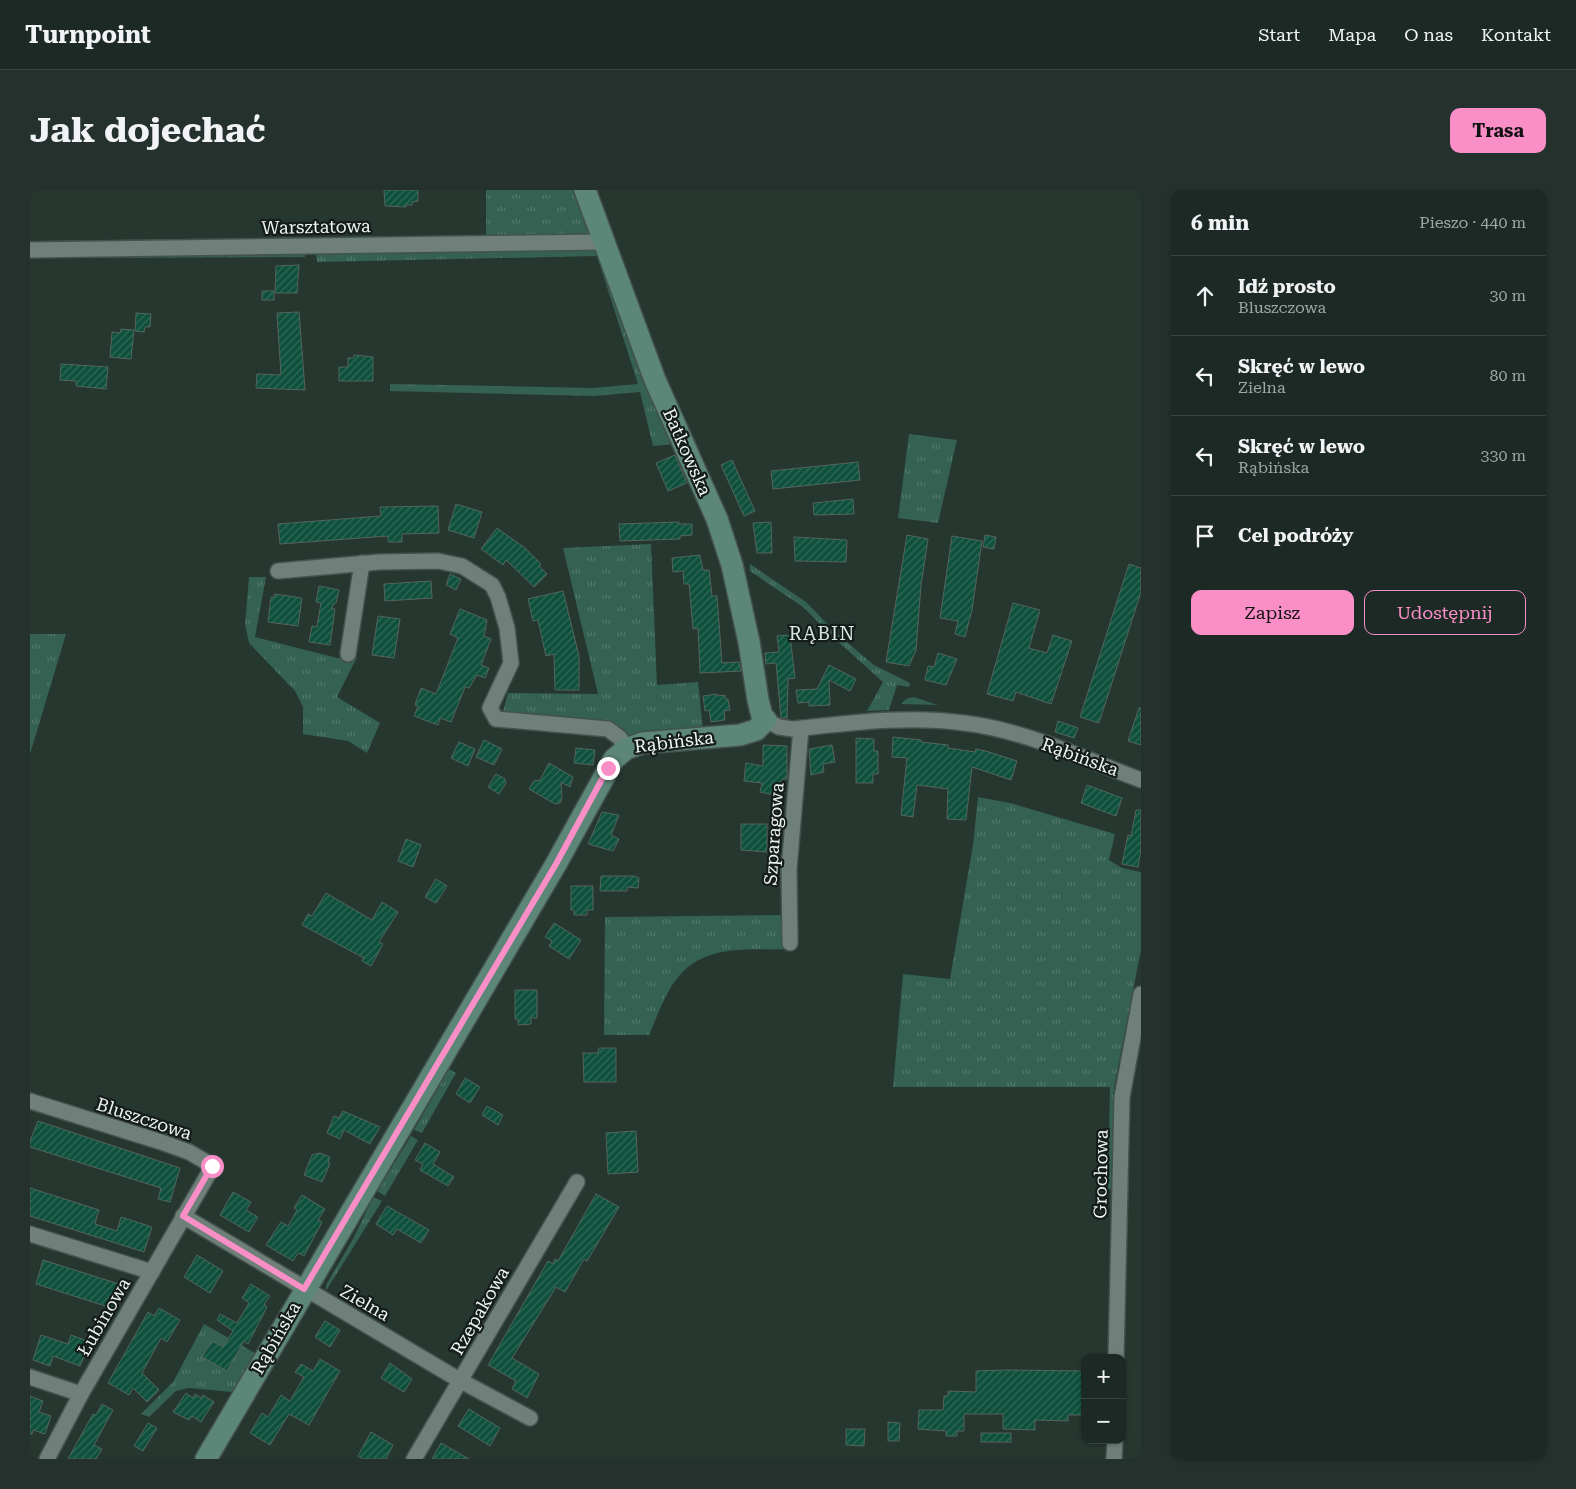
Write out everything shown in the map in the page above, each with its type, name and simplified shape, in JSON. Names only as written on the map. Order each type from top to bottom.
[{"type":"street","name":"Batkowska","points":[[585,190],[655,380],[717,520],[732,565],[749,642],[758,700],[762,716],[766,720]]},
{"type":"street","name":"Warsztatowa","points":[[30,250],[603,242]]},
{"type":"street","points":[[278,571],[362,563],[454,562],[492,586],[498,597],[510,649],[511,663],[490,708],[496,720],[608,729],[620,738],[626,748]]},
{"type":"street","points":[[348,654],[362,563]]},
{"type":"street","name":"Rąbińska","points":[[206,1459],[304,1289],[556,864],[608,768],[614,759],[626,748],[642,743],[740,735],[756,730],[766,720],[785,729],[905,719],[964,723],[1013,734],[1141,780]]},
{"type":"street","name":"Szparagowa","points":[[790,943],[789,869],[801,728]]},
{"type":"street","name":"Grochowa","points":[[1116,1354],[1122,1097],[1141,994]]},
{"type":"street","name":"Bluszczowa","points":[[30,1101],[189,1152],[212,1166],[196,1194]]},
{"type":"street","name":"Rzepakowa","points":[[414,1459],[577,1182]]},
{"type":"street","name":"Łubinowa","points":[[47,1459],[81,1394],[196,1194]]},
{"type":"street","name":"Zielna","points":[[183,1216],[460,1381],[530,1418]]},
{"type":"street","points":[[30,1234],[152,1272]]},
{"type":"street","points":[[30,1377],[81,1394]]},
{"type":"street","points":[[1114,1459],[1115,1444]]},
{"type":"green space","points":[[486,190],[578,190],[594,236],[416,241],[415,236],[486,235]]},
{"type":"green space","points":[[409,236],[409,241],[30,245],[30,241]]},
{"type":"green space","points":[[598,247],[676,444],[653,446],[640,392],[594,396],[390,391],[390,384],[593,388],[638,384],[597,256],[317,262],[316,251]]},
{"type":"green space","points":[[305,250],[305,257],[85,258],[85,253]]},
{"type":"green space","points":[[909,434],[957,440],[938,523],[898,518]]},
{"type":"green space","points":[[651,544],[657,685],[698,682],[703,729],[630,740],[502,715],[508,693],[598,694],[563,548]]},
{"type":"green space","points":[[750,564],[806,602],[836,633],[874,665],[910,683],[909,687],[897,685],[889,710],[867,711],[883,682],[803,607],[750,571]]},
{"type":"green space","points":[[249,577],[266,577],[255,637],[337,658],[357,657],[337,697],[380,723],[367,753],[348,741],[303,734],[303,707],[295,691],[249,643],[245,624]]},
{"type":"green space","points":[[30,634],[66,634],[30,754]]},
{"type":"green space","points":[[914,697],[937,705],[901,704],[906,699]]},
{"type":"green space","points":[[978,797],[1010,803],[1115,834],[1109,860],[1122,868],[1141,872],[1141,950],[1114,1087],[1111,1189],[1108,1190],[1110,1087],[893,1087],[903,974],[950,979],[973,845]]},
{"type":"green space","points":[[794,875],[795,948],[737,950],[717,953],[701,959],[678,977],[663,1003],[649,1035],[604,1035],[605,917],[783,915]]},
{"type":"green space","points":[[449,1069],[456,1073],[422,1133],[414,1130]]},
{"type":"green space","points":[[411,1136],[418,1140],[385,1196],[377,1191]]},
{"type":"green space","points":[[373,1197],[382,1201],[326,1291],[326,1285],[353,1239]]},
{"type":"green space","points":[[204,1324],[255,1353],[233,1392],[189,1388],[176,1391],[149,1417],[141,1414],[173,1382]]},
{"type":"building","points":[[384,190],[418,190],[418,201],[412,202],[412,205],[406,205],[406,207],[385,206]]},
{"type":"building","points":[[299,265],[297,293],[275,293],[276,266]]},
{"type":"building","points":[[262,291],[274,291],[274,300],[262,300]]},
{"type":"building","points":[[299,312],[305,390],[256,388],[257,374],[281,375],[277,313]]},
{"type":"building","points":[[136,313],[151,314],[150,327],[145,327],[144,332],[135,331]]},
{"type":"building","points":[[121,329],[134,330],[131,359],[110,357],[112,332],[120,333]]},
{"type":"building","points":[[354,355],[373,357],[373,381],[339,381],[339,367],[348,367],[348,358],[354,358]]},
{"type":"building","points":[[61,364],[108,367],[106,389],[76,386],[76,381],[60,380]]},
{"type":"building","points":[[675,455],[687,483],[668,491],[656,463]]},
{"type":"building","points":[[732,460],[755,511],[744,516],[721,465]]},
{"type":"building","points":[[858,462],[860,480],[773,489],[771,471]]},
{"type":"building","points":[[853,499],[854,514],[814,515],[813,503]]},
{"type":"building","points":[[456,504],[482,512],[474,538],[448,530]]},
{"type":"building","points":[[438,506],[439,533],[402,534],[402,542],[388,542],[388,536],[280,544],[278,524],[381,516],[380,507]]},
{"type":"building","points":[[679,522],[679,524],[692,524],[692,535],[680,536],[680,539],[620,541],[619,524]]},
{"type":"building","points":[[771,522],[772,553],[757,553],[753,523]]},
{"type":"building","points":[[497,528],[525,548],[541,564],[539,566],[547,574],[534,587],[506,560],[503,565],[481,549]]},
{"type":"building","points":[[907,535],[928,539],[921,585],[916,650],[909,666],[886,662]]},
{"type":"building","points":[[985,535],[996,537],[994,549],[983,547]]},
{"type":"building","points":[[952,536],[982,541],[972,610],[965,637],[955,634],[958,621],[940,618]]},
{"type":"building","points":[[794,537],[847,540],[846,562],[795,561]]},
{"type":"building","points":[[700,555],[703,570],[709,570],[712,596],[717,596],[722,663],[739,662],[741,671],[700,673],[698,628],[693,629],[689,584],[684,584],[683,571],[673,572],[672,558]]},
{"type":"building","points":[[1129,564],[1141,568],[1141,592],[1099,723],[1080,717]]},
{"type":"building","points":[[450,574],[461,579],[456,590],[446,585]]},
{"type":"building","points":[[431,581],[432,598],[385,601],[384,584]]},
{"type":"building","points":[[319,586],[339,590],[336,603],[333,604],[332,609],[335,609],[330,645],[309,642],[312,626],[317,627],[321,603],[316,602]]},
{"type":"building","points":[[563,591],[579,656],[579,690],[555,690],[554,654],[546,656],[538,620],[533,621],[528,599]]},
{"type":"building","points":[[275,594],[302,598],[298,626],[268,622],[271,597],[274,597]]},
{"type":"building","points":[[1013,603],[1040,610],[1029,648],[1047,653],[1053,635],[1072,641],[1051,704],[1016,692],[1013,701],[987,694]]},
{"type":"building","points":[[460,609],[487,620],[484,636],[491,639],[481,665],[489,668],[485,678],[477,675],[469,688],[465,687],[451,722],[440,718],[438,725],[414,716],[418,706],[415,705],[421,688],[436,694],[458,638],[450,634]]},
{"type":"building","points":[[378,616],[400,619],[394,658],[372,655]]},
{"type":"building","points":[[790,635],[795,678],[788,679],[787,718],[781,718],[776,663],[766,664],[765,653],[779,652],[777,636]]},
{"type":"building","points":[[938,653],[957,659],[946,685],[925,680],[928,666],[934,667]]},
{"type":"building","points":[[829,665],[856,679],[850,691],[829,680],[830,705],[809,706],[809,702],[798,703],[796,690],[817,689]]},
{"type":"building","points":[[717,694],[717,696],[725,695],[725,699],[728,699],[730,710],[724,711],[725,720],[711,722],[709,710],[705,711],[703,696]]},
{"type":"building","points":[[1139,708],[1141,708],[1141,745],[1128,741]]},
{"type":"building","points":[[1058,721],[1078,728],[1074,738],[1055,732]]},
{"type":"building","points":[[893,737],[921,740],[921,742],[948,745],[948,748],[975,752],[976,749],[1017,761],[1011,780],[972,767],[966,820],[947,819],[948,789],[917,785],[913,817],[901,815],[907,758],[892,757]]},
{"type":"building","points":[[856,738],[874,739],[874,751],[878,751],[878,774],[873,774],[873,783],[856,783]]},
{"type":"building","points":[[484,740],[502,749],[494,765],[476,757]]},
{"type":"building","points":[[459,742],[475,749],[468,766],[451,758]]},
{"type":"building","points":[[763,745],[787,746],[787,779],[782,779],[779,796],[760,792],[762,783],[744,781],[746,763],[763,766]]},
{"type":"building","points":[[832,745],[835,762],[823,764],[824,772],[811,775],[809,749]]},
{"type":"building","points":[[576,748],[595,750],[593,765],[574,763]]},
{"type":"building","points":[[549,763],[573,777],[570,787],[561,782],[562,798],[560,803],[555,804],[529,789],[534,781],[540,780]]},
{"type":"building","points":[[496,774],[505,779],[506,783],[499,794],[488,787]]},
{"type":"building","points":[[1087,785],[1122,798],[1116,816],[1081,803]]},
{"type":"building","points":[[1136,810],[1141,810],[1141,849],[1138,867],[1122,864],[1128,835],[1131,836]]},
{"type":"building","points":[[602,812],[619,815],[611,835],[619,839],[613,851],[588,844]]},
{"type":"building","points":[[741,824],[767,824],[767,852],[741,850]]},
{"type":"building","points":[[406,839],[421,845],[413,867],[398,861]]},
{"type":"building","points":[[601,876],[634,876],[639,878],[638,888],[627,887],[627,891],[600,891]]},
{"type":"building","points":[[436,879],[447,886],[436,903],[425,897]]},
{"type":"building","points":[[571,886],[593,886],[593,910],[587,910],[587,915],[574,915],[574,910],[571,910]]},
{"type":"building","points":[[326,893],[372,920],[382,902],[398,912],[379,942],[383,944],[371,966],[362,961],[364,958],[302,925],[308,914],[312,916]]},
{"type":"building","points":[[554,923],[581,940],[569,959],[549,946],[552,941],[545,937]]},
{"type":"building","points":[[515,990],[537,990],[537,1018],[531,1018],[531,1024],[518,1025],[518,1019],[515,1019]]},
{"type":"building","points":[[599,1048],[616,1048],[616,1082],[584,1082],[583,1053],[598,1053]]},
{"type":"building","points":[[465,1078],[480,1087],[470,1103],[456,1094]]},
{"type":"building","points":[[487,1106],[503,1115],[498,1125],[482,1115]]},
{"type":"building","points":[[343,1111],[380,1127],[370,1144],[344,1130],[340,1139],[327,1133],[334,1116],[339,1118]]},
{"type":"building","points":[[38,1121],[180,1168],[170,1202],[158,1199],[161,1188],[30,1147],[30,1141]]},
{"type":"building","points":[[636,1131],[638,1172],[608,1174],[606,1133]]},
{"type":"building","points":[[425,1143],[440,1152],[433,1164],[454,1177],[448,1186],[420,1170],[423,1164],[415,1160]]},
{"type":"building","points":[[320,1153],[330,1157],[328,1163],[330,1164],[322,1182],[304,1175],[312,1155]]},
{"type":"building","points":[[30,1188],[99,1210],[95,1224],[117,1231],[121,1217],[152,1227],[144,1252],[30,1216]]},
{"type":"building","points":[[233,1192],[251,1202],[246,1210],[258,1217],[249,1232],[220,1215]]},
{"type":"building","points":[[596,1194],[619,1207],[587,1261],[584,1259],[565,1292],[556,1287],[512,1358],[539,1374],[527,1398],[512,1389],[516,1381],[488,1365],[548,1261],[553,1264],[555,1259],[558,1261]]},
{"type":"building","points":[[302,1195],[325,1209],[318,1220],[322,1222],[304,1256],[298,1253],[293,1261],[266,1245],[281,1222],[288,1226],[297,1210],[294,1208]]},
{"type":"building","points":[[387,1206],[429,1230],[421,1243],[397,1229],[393,1235],[376,1224]]},
{"type":"building","points":[[197,1255],[223,1271],[210,1293],[184,1277]]},
{"type":"building","points":[[43,1260],[122,1285],[115,1309],[36,1284]]},
{"type":"building","points":[[251,1284],[270,1296],[264,1304],[267,1307],[248,1344],[244,1341],[227,1371],[202,1357],[212,1341],[223,1347],[233,1331],[217,1320],[220,1314],[237,1323],[249,1303],[242,1298]]},
{"type":"building","points":[[159,1308],[180,1320],[167,1342],[161,1338],[142,1373],[159,1390],[147,1402],[133,1388],[129,1395],[108,1383],[148,1312],[154,1316]]},
{"type":"building","points":[[325,1321],[340,1330],[330,1347],[315,1337]]},
{"type":"building","points":[[41,1335],[68,1344],[71,1335],[90,1342],[80,1366],[53,1356],[50,1366],[33,1360]]},
{"type":"building","points":[[320,1359],[340,1371],[309,1425],[289,1414],[270,1445],[250,1433],[262,1413],[268,1417],[281,1395],[290,1401],[304,1377],[295,1372],[301,1364],[313,1371]]},
{"type":"building","points":[[390,1363],[412,1379],[404,1392],[381,1378]]},
{"type":"building","points":[[976,1371],[1081,1371],[1081,1415],[1068,1415],[1068,1421],[1035,1420],[1035,1430],[1003,1429],[1003,1414],[964,1414],[964,1431],[957,1431],[957,1436],[946,1436],[946,1431],[918,1429],[919,1410],[943,1410],[944,1396],[948,1396],[948,1391],[976,1392]]},
{"type":"building","points":[[186,1393],[193,1398],[195,1394],[201,1398],[203,1395],[214,1402],[201,1422],[192,1416],[189,1420],[173,1412]]},
{"type":"building","points":[[30,1396],[43,1401],[39,1412],[51,1416],[45,1434],[33,1430],[32,1434],[30,1434]]},
{"type":"building","points":[[102,1404],[113,1410],[94,1445],[102,1449],[96,1459],[68,1459],[93,1414],[96,1415]]},
{"type":"building","points":[[469,1409],[500,1428],[490,1446],[458,1426]]},
{"type":"building","points":[[888,1422],[900,1423],[899,1441],[888,1441]]},
{"type":"building","points":[[148,1423],[157,1428],[143,1451],[134,1446]]},
{"type":"building","points":[[846,1429],[865,1429],[864,1446],[846,1445]]},
{"type":"building","points":[[371,1432],[393,1445],[386,1459],[363,1459],[358,1456]]},
{"type":"building","points":[[981,1433],[1011,1433],[1011,1442],[981,1442]]},
{"type":"building","points":[[441,1443],[469,1459],[432,1459]]},
{"type":"district","name":"RĄBIN","points":[[822,633]]},
{"type":"route","points":[[212,1166],[183,1216],[304,1289],[575,832],[608,768]]}]
